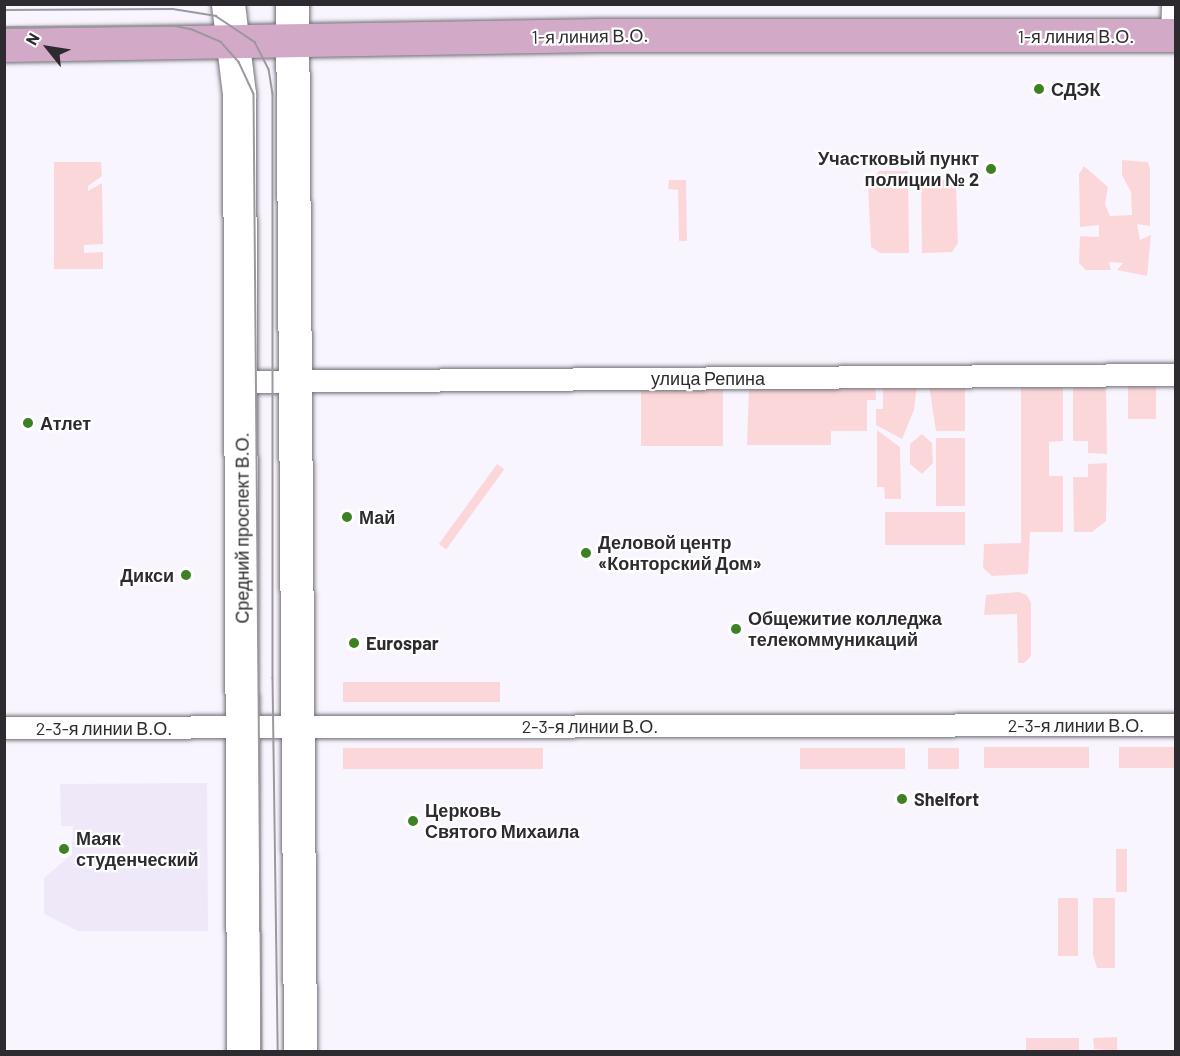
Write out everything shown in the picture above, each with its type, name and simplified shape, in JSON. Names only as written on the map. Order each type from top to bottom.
[{"type":"main road","name":"Средний проспект В.О.","points":[[228,4],[239,94],[244,727],[243,1052]]},
{"type":"main road","points":[[292,4],[293,381],[300,1052]]},
{"type":"main road","name":"1-я линия В.О.","points":[[4,45],[1174,25]]},
{"type":"street","name":"улица Репина","points":[[241,382],[1176,375]]},
{"type":"street","name":"2-3-я линии В.О.","points":[[4,728],[1176,725]]},
{"type":"shaded area","points":[[1122,160],[1148,162],[1150,169],[1150,226],[1137,224],[1140,240],[1151,235],[1147,276],[1117,270],[1123,263],[1109,262],[1111,270],[1086,270],[1079,263],[1080,236],[1099,237],[1099,225],[1080,227],[1079,174],[1084,166],[1108,187],[1105,204],[1110,216],[1132,215],[1131,192],[1122,175]]},
{"type":"shaded area","points":[[54,162],[101,162],[102,176],[88,186],[88,191],[102,183],[103,244],[84,245],[84,253],[103,252],[103,269],[54,269]]},
{"type":"shaded area","points":[[879,171],[908,171],[909,253],[880,253],[871,247],[868,183]]},
{"type":"shaded area","points":[[921,179],[950,180],[956,185],[958,243],[952,252],[922,253]]},
{"type":"shaded area","points":[[669,180],[686,180],[687,241],[679,241],[678,190],[668,189]]},
{"type":"shaded area","points":[[875,383],[876,400],[867,400],[867,431],[831,431],[831,445],[747,445],[749,387]]},
{"type":"shaded area","points":[[883,384],[917,385],[914,410],[902,439],[876,425],[876,409],[883,409]]},
{"type":"shaded area","points":[[1128,384],[1156,384],[1156,419],[1128,419]]},
{"type":"shaded area","points":[[929,385],[965,385],[965,431],[936,431]]},
{"type":"shaded area","points":[[1021,385],[1063,385],[1063,441],[1049,442],[1049,476],[1063,476],[1063,532],[1030,532],[1028,574],[992,576],[983,568],[984,544],[1021,543]]},
{"type":"shaded area","points":[[1073,385],[1106,385],[1107,454],[1088,453],[1088,441],[1073,441]]},
{"type":"shaded area","points":[[641,386],[723,386],[723,446],[641,446]]},
{"type":"shaded area","points":[[877,430],[900,447],[901,499],[885,499],[884,487],[877,487]]},
{"type":"shaded area","points":[[922,434],[932,443],[933,463],[922,474],[910,464],[910,444]]},
{"type":"shaded area","points":[[936,438],[965,438],[965,506],[936,506]]},
{"type":"shaded area","points":[[1107,463],[1106,521],[1092,532],[1074,532],[1073,477],[1088,477],[1088,464]]},
{"type":"shaded area","points":[[497,464],[504,469],[446,549],[439,544]]},
{"type":"shaded area","points":[[885,512],[965,512],[965,545],[885,545]]},
{"type":"shaded area","points":[[1019,592],[1027,595],[1031,603],[1031,656],[1024,663],[1018,663],[1017,614],[984,615],[986,595]]},
{"type":"shaded area","points":[[343,682],[500,682],[500,702],[343,702]]},
{"type":"shaded area","points":[[984,747],[1089,747],[1089,768],[984,768]]},
{"type":"shaded area","points":[[1119,747],[1175,747],[1175,768],[1119,768]]},
{"type":"shaded area","points":[[343,748],[543,748],[543,769],[343,769]]},
{"type":"shaded area","points":[[800,748],[905,748],[905,769],[800,769]]},
{"type":"shaded area","points":[[928,748],[959,748],[959,769],[928,769]]},
{"type":"shaded area","points":[[207,783],[208,931],[78,931],[44,914],[44,878],[72,854],[73,826],[61,826],[60,784]]},
{"type":"shaded area","points":[[1116,849],[1127,849],[1127,892],[1116,892]]},
{"type":"shaded area","points":[[1058,898],[1078,898],[1078,956],[1058,956]]},
{"type":"shaded area","points":[[1093,898],[1115,898],[1115,968],[1097,968],[1093,955]]},
{"type":"shaded area","points":[[1117,1037],[1117,1051],[1094,1049],[1093,1038]]},
{"type":"shaded area","points":[[1026,1038],[1079,1038],[1079,1051],[1026,1051]]},
{"type":"tram line","points":[[4,10],[173,9],[216,16],[255,42],[269,69],[273,94],[273,678],[278,1052]]},
{"type":"tram line","points":[[4,27],[175,26],[191,29],[221,42],[239,62],[254,94],[262,1052]]},
{"type":"place","name":"СДЭК","points":[[1039,89]]},
{"type":"place","name":"Участковый пункт полиции № 2","points":[[991,169]]},
{"type":"place","name":"Атлет","points":[[28,423]]},
{"type":"place","name":"Май","points":[[347,517]]},
{"type":"place","name":"Деловой центр «Конторский Дом»","points":[[586,553]]},
{"type":"place","name":"Дикси","points":[[186,575]]},
{"type":"place","name":"Общежитие колледжа телекоммуникаций","points":[[736,629]]},
{"type":"place","name":"Eurospar","points":[[354,643]]},
{"type":"place","name":"Shelfort","points":[[902,799]]},
{"type":"place","name":"Церковь Святого Михаила","points":[[413,821]]},
{"type":"place","name":"Маяк студенческий","points":[[64,849]]}]
